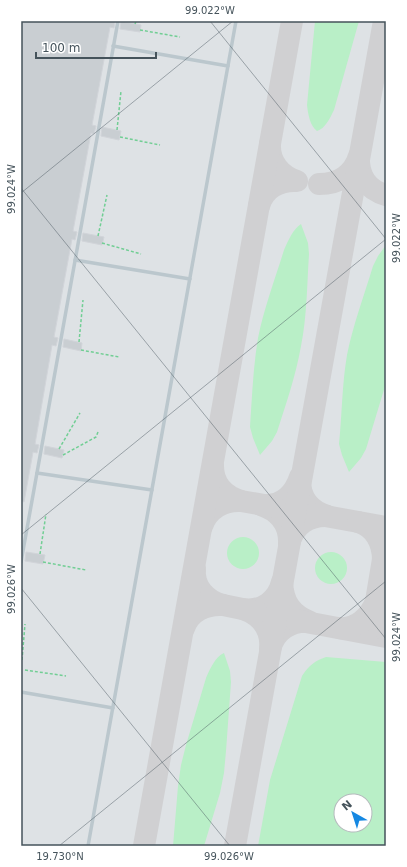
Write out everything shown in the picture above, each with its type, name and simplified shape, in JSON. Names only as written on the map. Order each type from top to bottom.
[{"type":"lane","points":[[21,562],[118,21]]},
{"type":"lane","points":[[88,846],[236,21]]},
{"type":"lane","points":[[114,46],[228,66]]},
{"type":"lane","points":[[75,260],[190,279]]},
{"type":"lane","points":[[37,473],[152,490]]},
{"type":"lane","points":[[21,692],[113,708]]},
{"type":"path","points":[[140,30],[180,37]]},
{"type":"path","points":[[117,130],[121,91]]},
{"type":"path","points":[[120,137],[160,145]]},
{"type":"path","points":[[98,236],[107,195]]},
{"type":"path","points":[[102,243],[141,254]]},
{"type":"path","points":[[79,342],[83,300]]},
{"type":"path","points":[[81,350],[119,358]]},
{"type":"path","points":[[59,449],[80,413]]},
{"type":"path","points":[[63,456],[96,437],[98,432]]},
{"type":"path","points":[[40,554],[46,514]]},
{"type":"path","points":[[44,562],[86,570]]},
{"type":"path","points":[[22,660],[25,624]]},
{"type":"path","points":[[25,670],[66,676]]},
{"type":"shaded area","points":[[21,21],[386,21],[386,846],[21,846]]},
{"type":"green space","points":[[315,21],[359,21],[334,110],[325,126],[317,131],[311,123],[307,105]]},
{"type":"green space","points":[[301,224],[308,243],[309,254],[306,312],[303,335],[294,379],[277,432],[272,441],[260,455],[250,427],[258,338],[266,305],[284,250],[293,232]]},
{"type":"green space","points":[[386,245],[386,383],[366,449],[361,458],[349,472],[339,444],[345,366],[355,322],[373,266]]},
{"type":"green space","points":[[243,537],[252,540],[256,544],[259,553],[256,562],[252,566],[243,569],[234,566],[230,562],[227,553],[230,544],[234,540]]},
{"type":"green space","points":[[331,552],[337,553],[344,559],[347,568],[346,574],[340,581],[331,584],[325,583],[318,577],[315,568],[316,562],[322,555]]},
{"type":"green space","points":[[224,653],[230,671],[231,682],[224,773],[220,793],[204,846],[173,846],[178,786],[186,745],[206,678],[215,660]]},
{"type":"green space","points":[[326,657],[386,662],[386,846],[258,846],[270,780],[302,676],[315,662]]},
{"type":"building","points":[[21,21],[115,21],[114,28],[110,27],[92,125],[96,126],[94,134],[91,133],[73,231],[77,232],[75,240],[72,239],[54,337],[58,338],[56,346],[52,345],[35,444],[39,445],[37,453],[33,452],[24,502],[21,501]]},
{"type":"building","points":[[121,21],[141,25],[140,32],[120,29]]},
{"type":"building","points":[[102,127],[121,131],[119,140],[101,136]]},
{"type":"building","points":[[83,233],[104,237],[102,245],[82,241]]},
{"type":"building","points":[[64,339],[82,343],[81,351],[63,347]]},
{"type":"building","points":[[45,446],[64,450],[62,458],[44,454]]},
{"type":"building","points":[[26,552],[45,555],[43,564],[25,561]]},
{"type":"taxiway","points":[[144,846],[292,21]]},
{"type":"taxiway","points":[[235,846],[384,21]]},
{"type":"taxiway","points":[[259,206],[265,194],[274,186],[285,182],[297,181],[286,176],[277,167],[270,151],[270,144]]},
{"type":"taxiway","points":[[319,184],[326,184],[344,177],[353,168],[359,156],[360,169],[365,181],[379,193],[386,195]]},
{"type":"taxiway","points":[[202,526],[212,510],[229,502],[241,501],[230,496],[221,488],[215,478],[213,466]]},
{"type":"taxiway","points":[[300,477],[301,491],[307,502],[316,511],[328,516],[315,517],[303,522],[291,537],[289,544],[288,530],[282,519],[273,511],[261,505],[281,502],[294,489],[300,477]]},
{"type":"taxiway","points":[[241,501],[275,507]]},
{"type":"taxiway","points":[[314,514],[386,527]]},
{"type":"taxiway","points":[[358,522],[364,524],[377,536],[380,542],[383,560],[386,552]]},
{"type":"taxiway","points":[[376,601],[385,547]]},
{"type":"taxiway","points":[[184,628],[190,617],[199,610],[205,607],[223,605],[207,597],[202,592],[196,582],[195,569]]},
{"type":"taxiway","points":[[282,582],[284,596],[289,606],[303,619],[310,622],[296,623],[285,628],[276,637],[270,649],[269,636],[264,624],[256,616],[243,609],[257,609],[263,607],[277,594],[282,582]]},
{"type":"taxiway","points":[[339,628],[352,627],[362,621],[370,612],[376,601],[378,617],[386,631]]},
{"type":"taxiway","points":[[223,605],[257,612]]},
{"type":"taxiway","points":[[295,620],[386,637]]}]
